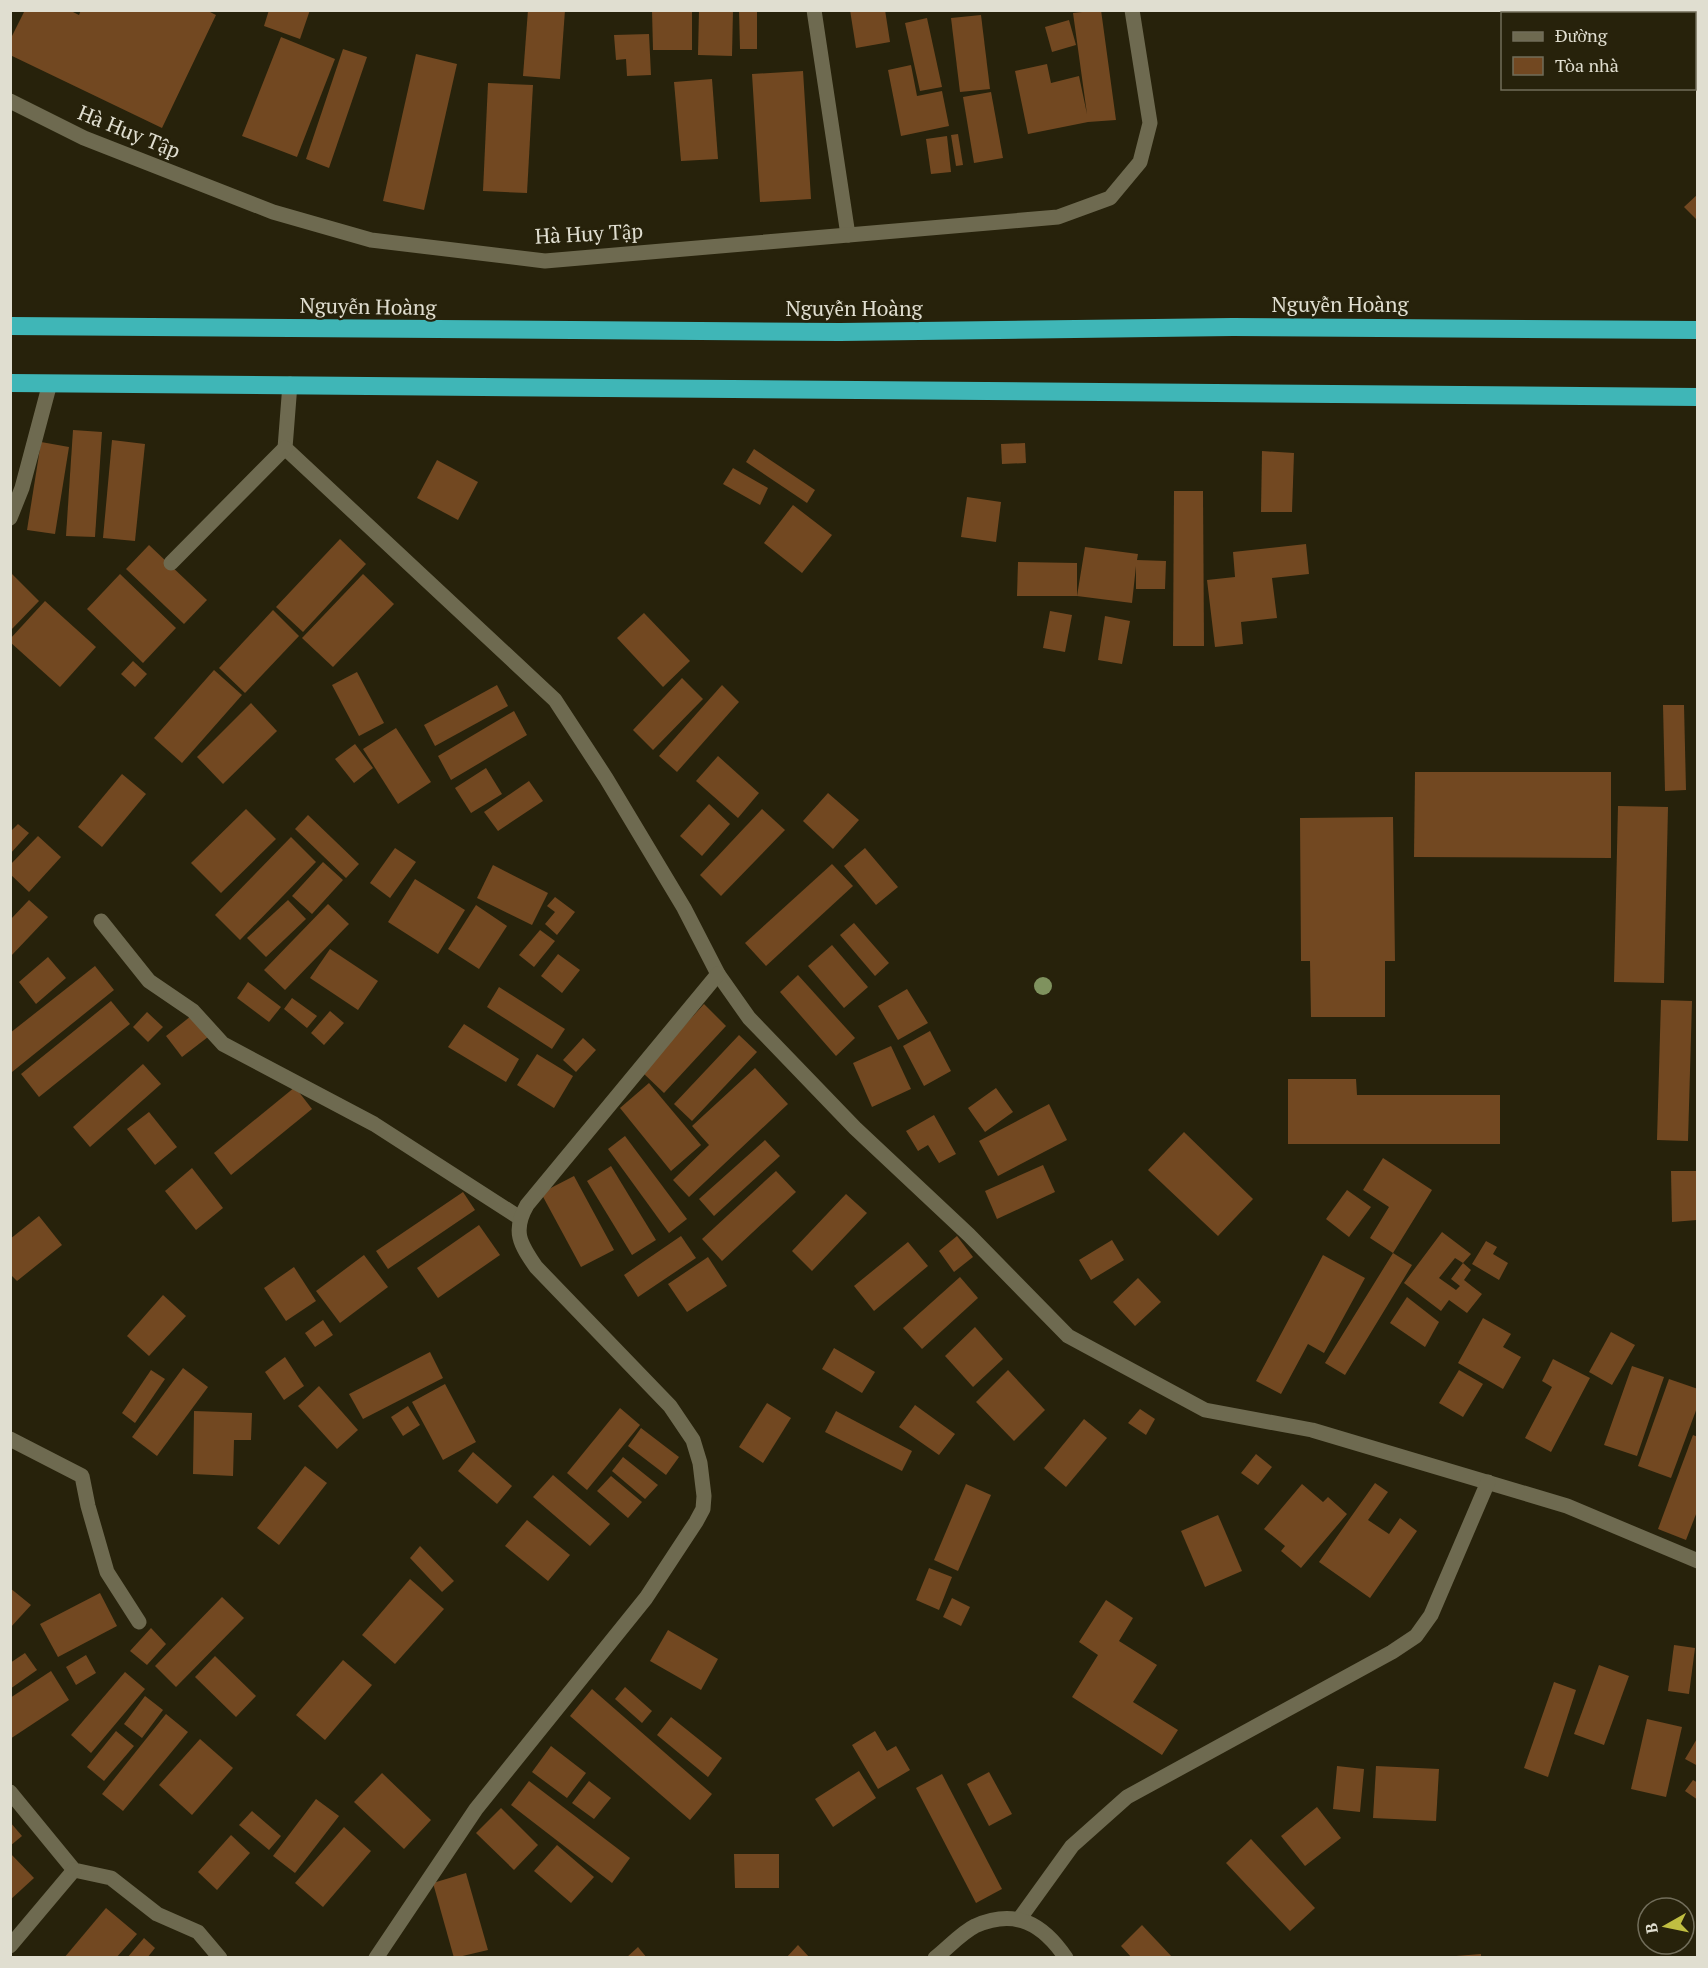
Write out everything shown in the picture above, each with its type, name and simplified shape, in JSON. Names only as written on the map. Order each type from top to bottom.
[{"type":"highway","name":"Nguyễn Hoàng","points":[[10,326],[817,332],[1233,327],[1698,330]]},
{"type":"highway","points":[[10,383],[1698,397]]},
{"type":"street","points":[[814,10],[848,235]]},
{"type":"street","name":"Hà Huy Tập","points":[[10,101],[84,138],[273,212],[371,240],[545,261],[1058,217],[1110,198],[1140,162],[1149,123],[1132,10]]},
{"type":"street","points":[[10,518],[22,488],[50,383]]},
{"type":"street","points":[[171,563],[285,448],[290,384]]},
{"type":"street","points":[[285,448],[555,700],[606,778],[672,888],[718,974],[748,1018],[855,1128],[969,1235],[1068,1336],[1205,1410],[1312,1430],[1567,1506],[1698,1562]]},
{"type":"street","points":[[101,921],[149,981],[193,1011],[223,1044],[374,1124],[520,1218]]},
{"type":"street","points":[[376,1958],[477,1809],[646,1598],[703,1509],[704,1482],[700,1463],[684,1424],[670,1406],[536,1267],[523,1248],[519,1233],[520,1218],[527,1205],[718,974]]},
{"type":"street","points":[[10,1439],[82,1476],[107,1572],[139,1622]]},
{"type":"street","points":[[1020,1918],[1072,1846],[1127,1797],[1392,1652],[1416,1636],[1431,1615],[1488,1482]]},
{"type":"street","points":[[10,1792],[74,1870],[111,1878],[157,1914],[198,1932],[219,1958]]},
{"type":"street","points":[[10,1946],[74,1870]]},
{"type":"street","points":[[935,1958],[974,1926],[1020,1918],[1038,1927],[1057,1944],[1066,1958]]},
{"type":"building","points":[[25,10],[69,10],[79,15],[81,10],[206,10],[216,15],[162,128],[10,55],[10,40]]},
{"type":"building","points":[[269,10],[310,10],[300,39],[264,26]]},
{"type":"building","points":[[528,10],[565,10],[560,79],[523,76]]},
{"type":"building","points":[[652,10],[692,10],[692,50],[653,50]]},
{"type":"building","points":[[699,10],[733,10],[732,56],[698,55]]},
{"type":"building","points":[[739,10],[757,10],[757,49],[740,49]]},
{"type":"building","points":[[850,10],[885,10],[890,42],[856,48]]},
{"type":"building","points":[[1101,10],[1116,120],[1088,122],[1028,134],[1015,71],[1047,64],[1051,83],[1079,76],[1087,114],[1073,13]]},
{"type":"building","points":[[1670,10],[1696,10],[1698,17],[1696,19],[1696,12],[1670,12]]},
{"type":"building","points":[[981,15],[990,89],[960,92],[951,18]]},
{"type":"building","points":[[927,18],[942,87],[920,91],[905,23]]},
{"type":"building","points":[[1069,20],[1076,45],[1052,52],[1045,27]]},
{"type":"building","points":[[649,34],[651,75],[627,76],[626,59],[616,60],[614,35]]},
{"type":"building","points":[[281,37],[335,59],[297,157],[242,136]]},
{"type":"building","points":[[343,49],[367,57],[329,168],[306,159]]},
{"type":"building","points":[[416,54],[457,64],[424,210],[383,201]]},
{"type":"building","points":[[911,65],[917,96],[942,91],[949,126],[901,136],[888,70]]},
{"type":"building","points":[[803,71],[811,199],[760,202],[752,74]]},
{"type":"building","points":[[712,79],[718,159],[681,161],[674,82]]},
{"type":"building","points":[[488,83],[533,85],[527,193],[483,191]]},
{"type":"building","points":[[991,92],[1003,158],[974,163],[963,97]]},
{"type":"building","points":[[958,134],[963,165],[956,166],[951,135]]},
{"type":"building","points":[[947,136],[951,172],[931,174],[926,139]]},
{"type":"building","points":[[1698,194],[1698,221],[1684,207]]},
{"type":"building","points":[[73,430],[102,432],[95,537],[66,536]]},
{"type":"building","points":[[112,440],[145,444],[135,541],[103,538]]},
{"type":"building","points":[[41,442],[69,447],[55,534],[27,530]]},
{"type":"building","points":[[1025,443],[1026,463],[1002,464],[1001,444]]},
{"type":"building","points":[[754,449],[815,490],[807,503],[746,462]]},
{"type":"building","points":[[1262,451],[1294,453],[1292,512],[1261,512]]},
{"type":"building","points":[[437,460],[478,482],[458,520],[417,498]]},
{"type":"building","points":[[733,468],[768,488],[760,505],[723,484]]},
{"type":"building","points":[[1174,491],[1203,491],[1204,646],[1173,646]]},
{"type":"building","points":[[967,497],[1001,502],[996,542],[961,537]]},
{"type":"building","points":[[793,505],[832,535],[802,573],[764,543]]},
{"type":"building","points":[[340,539],[366,564],[303,632],[276,607]]},
{"type":"building","points":[[1306,544],[1309,574],[1272,578],[1277,618],[1241,622],[1243,644],[1215,647],[1207,580],[1235,577],[1233,552]]},
{"type":"building","points":[[149,545],[207,600],[184,624],[126,569]]},
{"type":"building","points":[[1085,547],[1138,554],[1137,560],[1166,561],[1165,589],[1136,589],[1136,566],[1132,603],[1077,596]]},
{"type":"building","points":[[1018,562],[1077,563],[1077,596],[1017,596]]},
{"type":"building","points":[[10,572],[39,601],[10,631]]},
{"type":"building","points":[[120,574],[176,628],[143,663],[87,609]]},
{"type":"building","points":[[363,574],[394,604],[333,667],[302,638]]},
{"type":"building","points":[[45,601],[96,647],[60,687],[10,642],[10,639]]},
{"type":"building","points":[[273,610],[299,636],[245,693],[219,668]]},
{"type":"building","points":[[1050,611],[1072,615],[1065,652],[1043,648]]},
{"type":"building","points":[[644,613],[690,661],[663,687],[617,638]]},
{"type":"building","points":[[1105,616],[1130,621],[1122,664],[1098,660]]},
{"type":"building","points":[[133,661],[147,674],[135,687],[121,674]]},
{"type":"building","points":[[214,670],[242,695],[182,763],[154,738]]},
{"type":"building","points":[[357,672],[384,723],[359,736],[332,685]]},
{"type":"building","points":[[682,678],[703,699],[653,750],[633,730]]},
{"type":"building","points":[[497,685],[508,706],[435,746],[424,725]]},
{"type":"building","points":[[722,685],[739,702],[677,772],[659,756]]},
{"type":"building","points":[[251,703],[277,731],[223,784],[197,757]]},
{"type":"building","points":[[1663,705],[1684,705],[1686,790],[1665,791]]},
{"type":"building","points":[[514,711],[527,735],[451,780],[438,756]]},
{"type":"building","points":[[396,728],[431,782],[398,804],[363,749]]},
{"type":"building","points":[[355,744],[373,768],[354,783],[335,759]]},
{"type":"building","points":[[718,756],[759,793],[738,818],[696,781]]},
{"type":"building","points":[[486,768],[502,794],[471,813],[455,788]]},
{"type":"building","points":[[1415,772],[1611,772],[1611,858],[1414,857]]},
{"type":"building","points":[[122,774],[146,794],[102,847],[78,827]]},
{"type":"building","points":[[529,781],[543,801],[498,831],[484,812]]},
{"type":"building","points":[[828,793],[859,820],[833,849],[803,821]]},
{"type":"building","points":[[709,804],[730,824],[702,856],[680,836]]},
{"type":"building","points":[[1618,806],[1668,807],[1664,983],[1614,982]]},
{"type":"building","points":[[246,809],[276,839],[221,893],[191,863]]},
{"type":"building","points":[[762,809],[785,830],[721,896],[700,875]]},
{"type":"building","points":[[308,815],[359,864],[346,878],[295,829]]},
{"type":"building","points":[[1393,817],[1395,961],[1385,961],[1385,1017],[1311,1017],[1310,961],[1301,961],[1300,818]]},
{"type":"building","points":[[18,824],[29,833],[10,854],[10,832]]},
{"type":"building","points":[[38,836],[61,857],[29,892],[10,874],[10,865]]},
{"type":"building","points":[[291,837],[316,862],[240,940],[215,915]]},
{"type":"building","points":[[395,848],[416,862],[390,898],[370,883]]},
{"type":"building","points":[[865,848],[898,887],[876,905],[844,866]]},
{"type":"building","points":[[323,862],[343,880],[312,914],[292,896]]},
{"type":"building","points":[[832,864],[853,886],[766,966],[745,943]]},
{"type":"building","points":[[493,865],[548,893],[532,925],[477,898]]},
{"type":"building","points":[[415,879],[465,910],[438,954],[388,922]]},
{"type":"building","points":[[555,897],[575,912],[557,935],[545,924],[555,912],[547,906]]},
{"type":"building","points":[[29,900],[48,917],[10,957],[10,920]]},
{"type":"building","points":[[288,900],[306,919],[266,957],[247,938]]},
{"type":"building","points":[[328,904],[349,924],[285,990],[264,970]]},
{"type":"building","points":[[476,905],[507,926],[479,969],[448,949]]},
{"type":"building","points":[[854,923],[889,963],[875,976],[840,935]]},
{"type":"building","points":[[540,930],[555,941],[534,967],[519,955]]},
{"type":"building","points":[[832,945],[868,987],[844,1008],[808,966]]},
{"type":"building","points":[[330,949],[378,981],[358,1010],[310,978]]},
{"type":"building","points":[[558,954],[580,970],[562,993],[541,976]]},
{"type":"building","points":[[48,957],[66,978],[36,1004],[19,982]]},
{"type":"building","points":[[95,966],[114,990],[12,1072],[10,1033]]},
{"type":"building","points":[[798,975],[855,1038],[836,1056],[780,992]]},
{"type":"building","points":[[248,982],[281,1007],[269,1022],[237,998]]},
{"type":"building","points":[[499,987],[565,1029],[552,1049],[487,1007]]},
{"type":"building","points":[[907,989],[928,1023],[898,1040],[878,1006]]},
{"type":"building","points":[[292,998],[317,1016],[307,1028],[284,1009]]},
{"type":"building","points":[[1661,1000],[1692,1001],[1688,1141],[1657,1140]]},
{"type":"building","points":[[111,1001],[130,1024],[39,1097],[21,1074]]},
{"type":"building","points":[[704,1004],[726,1026],[664,1093],[642,1072]]},
{"type":"building","points":[[330,1011],[344,1023],[324,1045],[311,1033]]},
{"type":"building","points":[[147,1012],[163,1027],[148,1042],[133,1027]]},
{"type":"building","points":[[191,1016],[208,1037],[182,1057],[166,1036]]},
{"type":"building","points":[[464,1024],[519,1059],[506,1082],[448,1047]]},
{"type":"building","points":[[930,1031],[951,1071],[924,1086],[903,1046]]},
{"type":"building","points":[[739,1035],[757,1052],[692,1121],[674,1104]]},
{"type":"building","points":[[583,1038],[596,1050],[576,1072],[563,1060]]},
{"type":"building","points":[[891,1046],[911,1089],[872,1107],[853,1063]]},
{"type":"building","points":[[537,1054],[573,1076],[554,1108],[517,1085]]},
{"type":"building","points":[[143,1064],[161,1084],[90,1147],[73,1127]]},
{"type":"building","points":[[755,1068],[788,1104],[689,1197],[673,1180],[709,1145],[692,1126]]},
{"type":"building","points":[[1288,1079],[1356,1079],[1357,1095],[1500,1095],[1500,1144],[1288,1144]]},
{"type":"building","points":[[649,1083],[701,1145],[671,1171],[620,1108]]},
{"type":"building","points":[[295,1087],[312,1109],[231,1175],[214,1153]]},
{"type":"building","points":[[996,1088],[1013,1112],[985,1132],[968,1108]]},
{"type":"building","points":[[1049,1104],[1067,1140],[998,1176],[979,1141]]},
{"type":"building","points":[[149,1112],[177,1147],[155,1165],[127,1129]]},
{"type":"building","points":[[934,1115],[956,1154],[939,1163],[928,1145],[918,1151],[906,1131]]},
{"type":"building","points":[[1184,1132],[1253,1199],[1218,1236],[1148,1170]]},
{"type":"building","points":[[625,1136],[687,1219],[669,1233],[608,1149]]},
{"type":"building","points":[[765,1140],[780,1156],[714,1216],[699,1199]]},
{"type":"building","points":[[1383,1158],[1432,1190],[1393,1253],[1370,1238],[1389,1207],[1363,1190]]},
{"type":"building","points":[[1043,1165],[1055,1192],[997,1219],[985,1191]]},
{"type":"building","points":[[611,1166],[656,1240],[632,1255],[587,1181]]},
{"type":"building","points":[[192,1168],[223,1208],[196,1230],[165,1191]]},
{"type":"building","points":[[776,1171],[796,1192],[722,1261],[702,1239]]},
{"type":"building","points":[[1671,1171],[1696,1171],[1697,1220],[1672,1222]]},
{"type":"building","points":[[574,1176],[614,1250],[581,1267],[541,1193]]},
{"type":"building","points":[[1347,1190],[1371,1207],[1349,1237],[1326,1219]]},
{"type":"building","points":[[463,1192],[475,1210],[388,1269],[376,1251]]},
{"type":"building","points":[[846,1194],[867,1213],[812,1271],[792,1251]]},
{"type":"building","points":[[39,1216],[62,1245],[17,1281],[10,1274],[10,1239]]},
{"type":"building","points":[[479,1225],[500,1255],[438,1298],[417,1268]]},
{"type":"building","points":[[1442,1232],[1471,1254],[1463,1263],[1471,1270],[1464,1280],[1482,1294],[1467,1313],[1449,1300],[1441,1311],[1404,1283]],"holes":[[[1455,1258],[1463,1263],[1451,1279],[1460,1286],[1456,1290],[1439,1278]]]},
{"type":"building","points":[[681,1236],[696,1258],[638,1297],[624,1275]]},
{"type":"building","points":[[957,1236],[973,1257],[954,1272],[939,1251]]},
{"type":"building","points":[[1112,1240],[1124,1260],[1091,1280],[1079,1260]]},
{"type":"building","points":[[1486,1241],[1497,1247],[1493,1254],[1508,1263],[1499,1280],[1472,1264]]},
{"type":"building","points":[[908,1242],[928,1266],[874,1311],[854,1286]]},
{"type":"building","points":[[1393,1253],[1412,1265],[1345,1375],[1325,1363]]},
{"type":"building","points":[[364,1255],[388,1287],[340,1323],[316,1291]]},
{"type":"building","points":[[1323,1255],[1365,1278],[1324,1353],[1308,1344],[1281,1394],[1256,1381]]},
{"type":"building","points":[[708,1257],[727,1286],[687,1312],[668,1284]]},
{"type":"building","points":[[294,1267],[316,1301],[286,1321],[264,1288]]},
{"type":"building","points":[[960,1277],[978,1298],[922,1349],[903,1328]]},
{"type":"building","points":[[1138,1278],[1161,1302],[1135,1326],[1113,1302]]},
{"type":"building","points":[[163,1295],[186,1316],[149,1356],[127,1336]]},
{"type":"building","points":[[1407,1297],[1439,1322],[1425,1347],[1390,1323]]},
{"type":"building","points":[[1483,1318],[1511,1334],[1503,1347],[1521,1357],[1503,1389],[1458,1363]]},
{"type":"building","points":[[323,1320],[333,1335],[315,1347],[305,1333]]},
{"type":"building","points":[[975,1327],[1003,1359],[973,1387],[945,1356]]},
{"type":"building","points":[[1611,1332],[1635,1345],[1612,1385],[1589,1372]]},
{"type":"building","points":[[834,1348],[875,1372],[862,1393],[822,1369]]},
{"type":"building","points":[[430,1352],[443,1378],[363,1419],[349,1394]]},
{"type":"building","points":[[285,1357],[304,1386],[284,1400],[265,1372]]},
{"type":"building","points":[[1553,1359],[1590,1378],[1551,1452],[1525,1438],[1552,1387],[1542,1381]]},
{"type":"building","points":[[1632,1366],[1664,1377],[1637,1456],[1604,1445]]},
{"type":"building","points":[[183,1368],[208,1387],[157,1456],[132,1437]]},
{"type":"building","points":[[151,1370],[165,1379],[135,1423],[122,1413]]},
{"type":"building","points":[[1008,1370],[1045,1410],[1014,1441],[976,1402]]},
{"type":"building","points":[[1459,1370],[1483,1384],[1463,1417],[1439,1403]]},
{"type":"building","points":[[1669,1379],[1698,1389],[1698,1405],[1671,1478],[1638,1466]]},
{"type":"building","points":[[445,1384],[476,1442],[443,1460],[412,1402]]},
{"type":"building","points":[[319,1386],[358,1430],[337,1449],[298,1406]]},
{"type":"building","points":[[767,1403],[791,1418],[763,1463],[739,1447]]},
{"type":"building","points":[[915,1405],[955,1434],[939,1455],[899,1427]]},
{"type":"building","points":[[408,1406],[420,1425],[403,1436],[391,1417]]},
{"type":"building","points":[[620,1408],[640,1425],[587,1490],[567,1473]]},
{"type":"building","points":[[1140,1409],[1155,1419],[1146,1435],[1128,1423]]},
{"type":"building","points":[[194,1411],[252,1413],[251,1440],[234,1440],[233,1476],[193,1474]]},
{"type":"building","points":[[836,1411],[912,1451],[902,1471],[825,1432]]},
{"type":"building","points":[[1084,1419],[1107,1438],[1066,1487],[1044,1468]]},
{"type":"building","points":[[641,1428],[679,1457],[666,1475],[628,1446]]},
{"type":"building","points":[[1693,1435],[1698,1437],[1698,1509],[1686,1540],[1658,1529]]},
{"type":"building","points":[[473,1452],[512,1486],[497,1504],[458,1471]]},
{"type":"building","points":[[1256,1454],[1272,1467],[1258,1485],[1241,1473]]},
{"type":"building","points":[[623,1457],[658,1485],[645,1499],[612,1471]]},
{"type":"building","points":[[305,1466],[327,1483],[279,1545],[257,1528]]},
{"type":"building","points":[[553,1475],[610,1524],[590,1546],[533,1497]]},
{"type":"building","points":[[611,1476],[642,1502],[628,1518],[597,1491]]},
{"type":"building","points":[[1375,1483],[1388,1492],[1368,1520],[1389,1534],[1400,1518],[1417,1531],[1370,1598],[1319,1562]]},
{"type":"building","points":[[966,1484],[991,1495],[958,1571],[934,1560]]},
{"type":"building","points":[[1302,1484],[1323,1502],[1328,1497],[1347,1514],[1301,1568],[1281,1551],[1285,1546],[1264,1529]]},
{"type":"building","points":[[1218,1515],[1242,1571],[1205,1587],[1181,1531]]},
{"type":"building","points":[[527,1520],[570,1555],[548,1581],[505,1546]]},
{"type":"building","points":[[420,1546],[454,1581],[442,1592],[410,1558]]},
{"type":"building","points":[[929,1568],[952,1577],[939,1610],[916,1600]]},
{"type":"building","points":[[410,1579],[444,1609],[395,1664],[362,1635]]},
{"type":"building","points":[[10,1588],[31,1605],[10,1628]]},
{"type":"building","points":[[100,1593],[117,1626],[58,1657],[40,1624]]},
{"type":"building","points":[[222,1597],[244,1618],[176,1687],[155,1666]]},
{"type":"building","points":[[952,1598],[970,1607],[961,1626],[943,1617]]},
{"type":"building","points":[[1106,1600],[1133,1618],[1119,1641],[1157,1665],[1133,1702],[1178,1730],[1162,1755],[1072,1697],[1098,1655],[1079,1642]]},
{"type":"building","points":[[151,1628],[166,1644],[147,1665],[130,1651]]},
{"type":"building","points":[[668,1630],[718,1659],[701,1690],[650,1661]]},
{"type":"building","points":[[1674,1645],[1695,1648],[1689,1694],[1668,1691]]},
{"type":"building","points":[[25,1653],[37,1670],[10,1689],[10,1663]]},
{"type":"building","points":[[86,1655],[96,1673],[76,1685],[66,1667]]},
{"type":"building","points":[[215,1656],[256,1696],[236,1717],[195,1677]]},
{"type":"building","points":[[343,1660],[372,1685],[325,1740],[296,1715]]},
{"type":"building","points":[[1599,1665],[1629,1676],[1604,1745],[1574,1734]]},
{"type":"building","points":[[51,1671],[69,1700],[10,1739],[10,1698]]},
{"type":"building","points":[[125,1672],[145,1689],[91,1753],[71,1735]]},
{"type":"building","points":[[1554,1682],[1576,1690],[1548,1777],[1524,1768]]},
{"type":"building","points":[[625,1687],[652,1711],[642,1723],[615,1699]]},
{"type":"building","points":[[592,1689],[712,1794],[690,1820],[570,1716]]},
{"type":"building","points":[[145,1696],[163,1710],[142,1738],[124,1724]]},
{"type":"building","points":[[166,1714],[188,1732],[123,1811],[102,1794]]},
{"type":"building","points":[[671,1717],[722,1758],[708,1777],[657,1735]]},
{"type":"building","points":[[1647,1719],[1682,1727],[1666,1797],[1631,1789]]},
{"type":"building","points":[[116,1731],[134,1746],[104,1781],[87,1767]]},
{"type":"building","points":[[875,1731],[887,1751],[896,1746],[910,1770],[878,1789],[852,1745]]},
{"type":"building","points":[[1698,1737],[1698,1766],[1685,1759]]},
{"type":"building","points":[[200,1739],[233,1768],[192,1815],[159,1785]]},
{"type":"building","points":[[551,1746],[586,1773],[567,1798],[532,1772]]},
{"type":"building","points":[[1337,1766],[1364,1769],[1360,1812],[1333,1809]]},
{"type":"building","points":[[1376,1766],[1439,1769],[1436,1821],[1373,1818]]},
{"type":"building","points":[[859,1771],[876,1798],[833,1827],[815,1799]]},
{"type":"building","points":[[989,1772],[1012,1814],[989,1826],[967,1784]]},
{"type":"building","points":[[382,1773],[431,1820],[404,1849],[354,1802]]},
{"type":"building","points":[[942,1774],[1002,1889],[976,1903],[916,1788]]},
{"type":"building","points":[[1693,1780],[1698,1783],[1698,1800],[1685,1791]]},
{"type":"building","points":[[529,1781],[630,1858],[612,1883],[511,1805]]},
{"type":"building","points":[[589,1781],[611,1798],[594,1819],[572,1803]]},
{"type":"building","points":[[316,1799],[339,1816],[295,1873],[273,1856]]},
{"type":"building","points":[[1317,1807],[1341,1838],[1305,1866],[1281,1836]]},
{"type":"building","points":[[501,1808],[538,1845],[514,1870],[476,1833]]},
{"type":"building","points":[[252,1811],[281,1836],[269,1850],[239,1825]]},
{"type":"building","points":[[10,1822],[22,1836],[10,1846]]},
{"type":"building","points":[[344,1827],[371,1851],[323,1907],[295,1883]]},
{"type":"building","points":[[231,1835],[250,1853],[217,1890],[198,1872]]},
{"type":"building","points":[[1251,1839],[1315,1908],[1290,1931],[1226,1863]]},
{"type":"building","points":[[557,1845],[594,1877],[571,1903],[534,1871]]},
{"type":"building","points":[[10,1853],[34,1878],[10,1900]]},
{"type":"building","points":[[734,1854],[779,1854],[779,1888],[735,1888]]},
{"type":"building","points":[[466,1873],[488,1950],[454,1958],[433,1883]]},
{"type":"building","points":[[106,1908],[137,1934],[116,1958],[64,1958]]},
{"type":"building","points":[[1142,1925],[1173,1958],[1132,1958],[1121,1946]]},
{"type":"building","points":[[144,1938],[155,1948],[147,1958],[127,1958]]},
{"type":"building","points":[[798,1945],[810,1958],[786,1958]]},
{"type":"building","points":[[638,1947],[647,1958],[626,1958]]},
{"type":"building","points":[[1481,1954],[1481,1958],[1456,1958],[1456,1956]]}]
